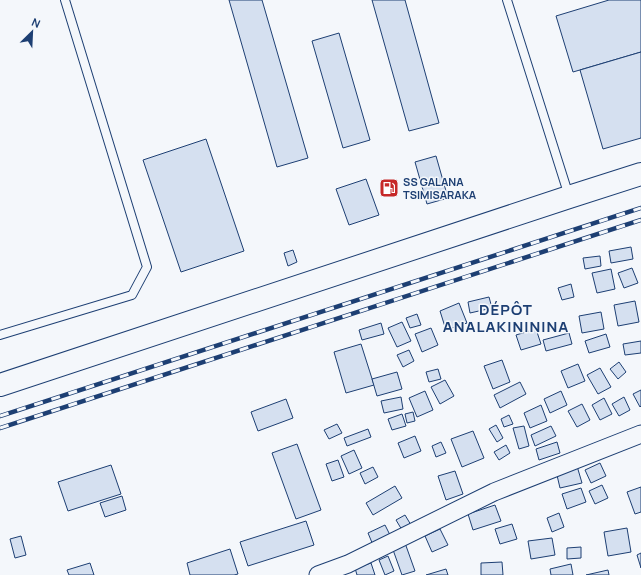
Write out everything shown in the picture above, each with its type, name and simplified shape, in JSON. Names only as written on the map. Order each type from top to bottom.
[{"type":"main road","points":[[0,385],[641,174]]},
{"type":"street","points":[[318,575],[348,564],[494,492],[641,434]]},
{"type":"lane","points":[[0,335],[132,295],[147,267],[65,0]]},
{"type":"lane","points":[[507,0],[569,197]]},
{"type":"building","points":[[229,0],[262,0],[308,158],[277,167]]},
{"type":"building","points":[[372,0],[405,0],[439,123],[409,131]]},
{"type":"building","points":[[609,0],[641,0],[641,52],[573,72],[556,16]]},
{"type":"building","points":[[339,33],[370,140],[343,148],[312,41]]},
{"type":"building","points":[[641,52],[641,138],[603,149],[580,70]]},
{"type":"building","points":[[206,139],[244,251],[181,272],[143,160]]},
{"type":"building","points":[[436,156],[448,198],[427,204],[415,162]]},
{"type":"building","points":[[366,179],[379,215],[349,225],[336,189]]},
{"type":"building","points":[[631,247],[633,259],[611,263],[609,251]]},
{"type":"building","points":[[293,250],[297,262],[288,266],[284,253]]},
{"type":"building","points":[[600,256],[601,266],[585,269],[583,258]]},
{"type":"building","points":[[632,268],[638,283],[624,288],[618,273]]},
{"type":"building","points":[[611,269],[615,289],[597,293],[592,273]]},
{"type":"building","points":[[571,284],[574,297],[562,300],[558,288]]},
{"type":"building","points":[[489,297],[492,308],[470,313],[468,302]]},
{"type":"building","points":[[635,301],[639,322],[618,326],[614,305]]},
{"type":"building","points":[[459,303],[467,323],[446,330],[440,311]]},
{"type":"building","points":[[601,312],[604,329],[582,333],[579,316]]},
{"type":"building","points":[[417,314],[421,325],[410,328],[406,318]]},
{"type":"building","points":[[402,322],[411,341],[397,347],[388,328]]},
{"type":"building","points":[[381,323],[384,334],[362,340],[359,330]]},
{"type":"building","points":[[431,328],[438,345],[422,352],[415,334]]},
{"type":"building","points":[[536,329],[541,344],[521,350],[516,335]]},
{"type":"building","points":[[569,333],[572,344],[546,351],[543,340]]},
{"type":"building","points":[[606,334],[610,347],[589,353],[585,341]]},
{"type":"building","points":[[641,341],[641,353],[625,355],[623,344]]},
{"type":"building","points":[[361,344],[374,385],[346,393],[334,352]]},
{"type":"building","points":[[409,350],[414,361],[403,367],[397,355]]},
{"type":"building","points":[[502,360],[510,382],[493,389],[484,366]]},
{"type":"building","points":[[619,362],[626,372],[618,379],[610,369]]},
{"type":"building","points":[[578,364],[585,381],[568,388],[561,371]]},
{"type":"building","points":[[600,368],[611,387],[598,394],[587,375]]},
{"type":"building","points":[[438,369],[441,379],[429,382],[426,372]]},
{"type":"building","points":[[397,372],[402,389],[377,396],[372,379]]},
{"type":"building","points":[[445,380],[454,396],[440,404],[431,387]]},
{"type":"building","points":[[520,382],[526,394],[500,408],[494,395]]},
{"type":"building","points":[[641,390],[641,406],[640,407],[633,394]]},
{"type":"building","points":[[425,391],[433,410],[417,417],[409,398]]},
{"type":"building","points":[[561,391],[567,405],[550,413],[544,399]]},
{"type":"building","points":[[401,397],[403,409],[384,413],[381,401]]},
{"type":"building","points":[[624,397],[630,410],[619,416],[612,404]]},
{"type":"building","points":[[604,398],[612,414],[600,420],[592,405]]},
{"type":"building","points":[[286,399],[293,418],[258,431],[251,412]]},
{"type":"building","points":[[582,404],[590,420],[577,427],[568,411]]},
{"type":"building","points":[[541,405],[547,421],[530,428],[524,413]]},
{"type":"building","points":[[413,412],[415,421],[407,423],[405,414]]},
{"type":"building","points":[[402,414],[406,426],[392,430],[388,419]]},
{"type":"building","points":[[509,415],[513,424],[504,427],[501,419]]},
{"type":"building","points":[[337,424],[342,433],[329,439],[324,430]]},
{"type":"building","points":[[496,425],[503,438],[497,442],[489,429]]},
{"type":"building","points":[[524,426],[529,446],[519,449],[513,428]]},
{"type":"building","points":[[551,426],[556,436],[535,446],[531,435]]},
{"type":"building","points":[[368,429],[371,437],[347,446],[344,438]]},
{"type":"building","points":[[473,431],[484,458],[462,467],[451,439]]},
{"type":"building","points":[[415,436],[421,451],[404,458],[398,443]]},
{"type":"building","points":[[441,442],[446,453],[436,457],[432,446]]},
{"type":"building","points":[[557,442],[560,453],[539,460],[536,449]]},
{"type":"building","points":[[297,444],[321,510],[296,519],[272,453]]},
{"type":"building","points":[[506,445],[510,453],[499,460],[494,452]]},
{"type":"building","points":[[354,450],[362,468],[349,474],[341,456]]},
{"type":"building","points":[[338,460],[344,477],[332,481],[326,464]]},
{"type":"building","points":[[600,463],[606,476],[591,483],[585,470]]},
{"type":"building","points":[[111,465],[121,494],[68,511],[58,482]]},
{"type":"building","points":[[577,466],[582,483],[560,488],[556,471]]},
{"type":"building","points":[[373,467],[378,477],[365,484],[360,473]]},
{"type":"building","points":[[455,471],[463,494],[446,500],[438,476]]},
{"type":"building","points":[[602,485],[608,498],[595,504],[589,491]]},
{"type":"building","points":[[395,486],[402,498],[373,515],[366,503]]},
{"type":"building","points":[[641,487],[641,512],[635,514],[627,492]]},
{"type":"building","points":[[581,488],[586,502],[567,509],[562,494]]},
{"type":"building","points":[[122,496],[126,510],[105,517],[100,503]]},
{"type":"building","points":[[495,505],[501,521],[473,530],[468,514]]},
{"type":"building","points":[[559,513],[564,527],[552,532],[547,518]]},
{"type":"building","points":[[405,515],[411,525],[402,530],[396,520]]},
{"type":"building","points":[[306,521],[314,545],[248,566],[240,542]]},
{"type":"building","points":[[512,524],[517,539],[500,544],[495,529]]},
{"type":"building","points":[[385,525],[391,537],[373,545],[368,533]]},
{"type":"building","points":[[627,528],[631,552],[608,556],[604,532]]},
{"type":"building","points":[[440,529],[448,545],[432,552],[425,536]]},
{"type":"building","points":[[21,536],[26,555],[15,558],[10,539]]},
{"type":"building","points":[[552,538],[555,555],[531,559],[528,541]]},
{"type":"building","points":[[405,543],[415,571],[402,575],[392,547]]},
{"type":"building","points":[[581,547],[581,558],[567,559],[567,548]]},
{"type":"building","points":[[230,549],[238,574],[190,575],[187,563]]},
{"type":"building","points":[[641,553],[641,568],[637,555]]},
{"type":"building","points":[[388,556],[394,571],[385,575],[379,560]]},
{"type":"building","points":[[502,562],[503,575],[481,575],[481,563]]},
{"type":"building","points":[[90,563],[94,575],[69,575],[67,570]]},
{"type":"building","points":[[371,563],[375,575],[357,575],[355,568]]},
{"type":"building","points":[[571,564],[573,575],[551,575],[550,569]]},
{"type":"building","points":[[446,569],[448,575],[426,575]]},
{"type":"building","points":[[608,570],[609,575],[586,575]]},
{"type":"railway","points":[[0,416],[641,208]]},
{"type":"railway","points":[[0,428],[641,220]]},
{"type":"place","name":"SS GALANA TSIMISARAKA","points":[[389,188]]},
{"type":"district","name":"DÉPÔT ANALAKINININA","points":[[506,318]]}]
